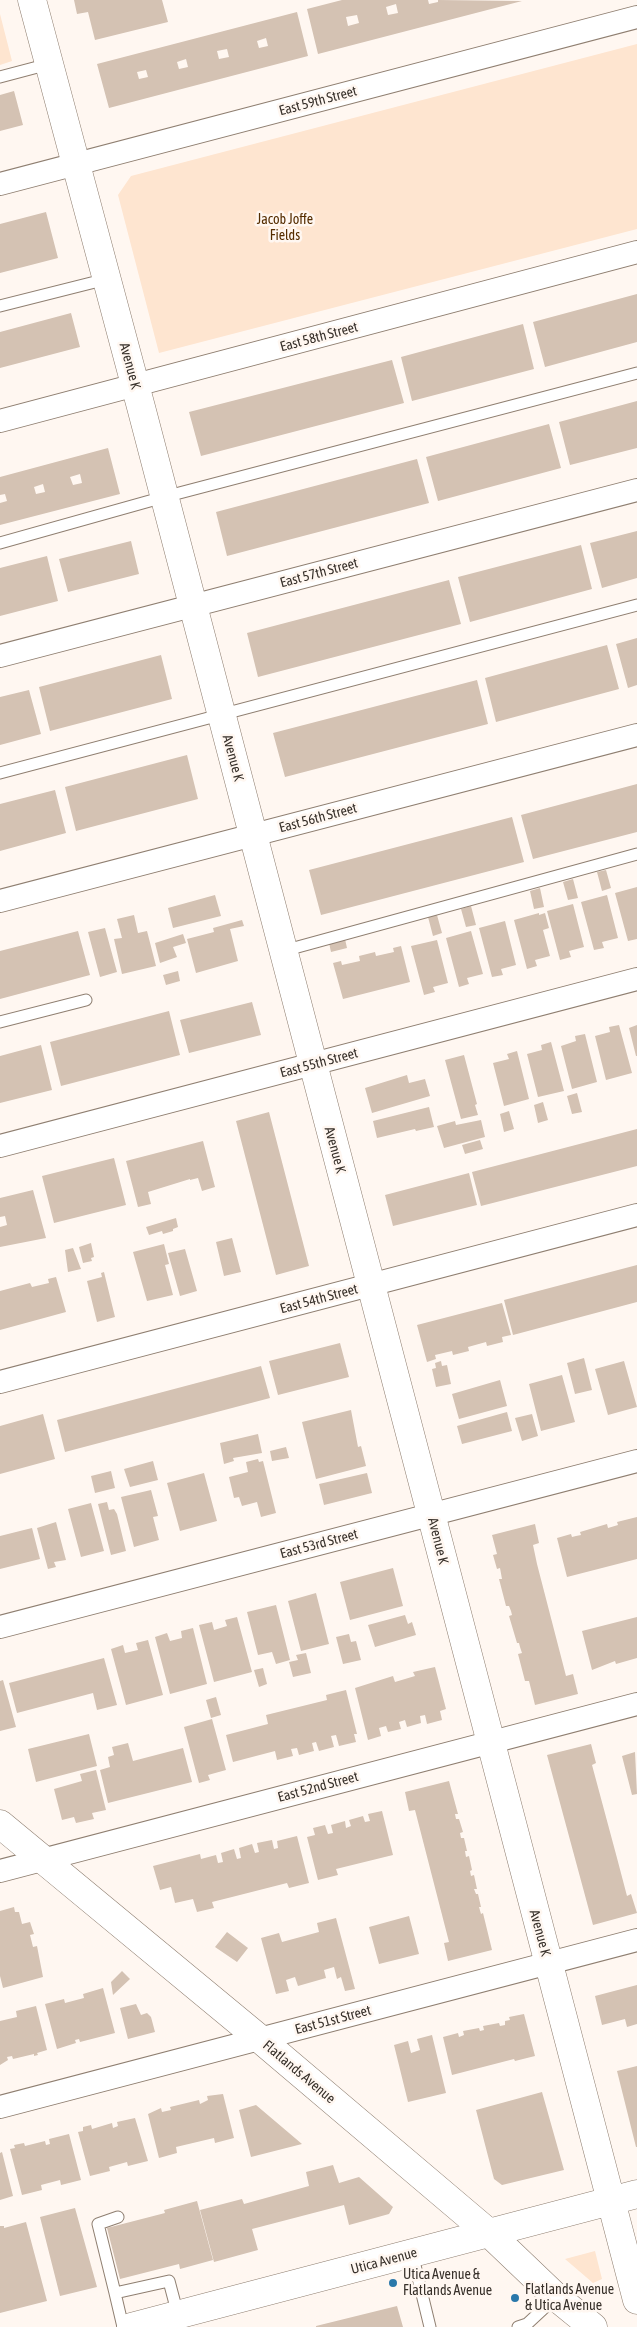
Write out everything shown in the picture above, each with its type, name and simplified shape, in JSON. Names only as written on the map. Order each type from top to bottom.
[{"type":"street","name":"Avenue K","points":[[32,0],[136,386],[548,1964],[625,2198],[637,2300]]},
{"type":"street","name":"East 59th Street","points":[[0,184],[637,17]]},
{"type":"street","name":"East 58th Street","points":[[0,421],[637,252]]},
{"type":"street","name":"East 57th Street","points":[[0,656],[637,490]]},
{"type":"street","name":"East 56th Street","points":[[0,901],[637,734]]},
{"type":"street","name":"East 55th Street","points":[[0,1146],[637,979]]},
{"type":"street","name":"East 54th Street","points":[[0,1382],[637,1216]]},
{"type":"street","name":"East 53rd Street","points":[[0,1627],[637,1461]]},
{"type":"street","name":"East 52nd Street","points":[[0,1871],[637,1704]]},
{"type":"street","name":"Flatlands Avenue","points":[[0,1824],[260,2039],[489,2233],[556,2297],[593,2327]]},
{"type":"street","name":"East 51st Street","points":[[0,2107],[637,1940]]},
{"type":"street","name":"Utica Avenue","points":[[131,2327],[625,2198]]},
{"type":"lane","points":[[0,77],[49,64]]},
{"type":"lane","points":[[0,306],[107,279]]},
{"type":"lane","points":[[0,543],[164,497],[637,373]]},
{"type":"lane","points":[[0,773],[637,605]]},
{"type":"lane","points":[[283,951],[637,854]]},
{"type":"lane","points":[[0,1022],[86,1000]]},
{"type":"lane","points":[[118,2217],[98,2224],[123,2327]]},
{"type":"lane","points":[[412,2253],[430,2327]]},
{"type":"lane","points":[[115,2293],[169,2280],[178,2315]]},
{"type":"lane","points":[[518,2327],[526,2324],[556,2297]]},
{"type":"green space","points":[[0,14],[12,61],[0,65]]},
{"type":"green space","name":"Jacob Joffe Fields","points":[[637,44],[637,229],[159,353],[118,195],[131,176]]},
{"type":"green space","points":[[595,2251],[602,2279],[593,2283],[565,2259]]},
{"type":"building","points":[[74,0],[162,0],[168,22],[95,40],[88,12],[77,14]]},
{"type":"building","points":[[342,0],[428,0],[429,4],[438,2],[438,0],[522,1],[318,54],[307,9]],"holes":[[[396,4],[398,13],[388,15],[386,7]],[[357,15],[359,23],[348,26],[346,17]]]},
{"type":"building","points":[[297,12],[308,56],[109,108],[97,64]],"holes":[[[266,38],[268,46],[259,48],[257,41]],[[227,49],[229,57],[219,59],[217,51]],[[186,59],[188,67],[179,69],[177,62]],[[146,70],[148,77],[139,79],[137,72]]]},
{"type":"building","points":[[14,91],[23,125],[0,131],[0,95]]},
{"type":"building","points":[[46,212],[58,258],[0,273],[0,224]]},
{"type":"building","points":[[637,294],[637,342],[545,367],[533,322]]},
{"type":"building","points":[[71,313],[80,347],[0,368],[0,332]]},
{"type":"building","points":[[523,324],[534,369],[412,401],[401,357]]},
{"type":"building","points":[[392,360],[404,403],[201,456],[189,412]]},
{"type":"building","points":[[637,401],[637,448],[570,465],[559,422]]},
{"type":"building","points":[[549,424],[561,468],[438,501],[426,457]]},
{"type":"building","points":[[108,448],[120,494],[0,525],[0,503],[7,501],[5,494],[0,495],[0,477]],"holes":[[[80,474],[82,483],[73,485],[70,477]],[[43,484],[45,492],[36,494],[34,487]]]},
{"type":"building","points":[[417,459],[429,503],[227,556],[216,512]]},
{"type":"building","points":[[637,531],[637,578],[602,588],[590,543]]},
{"type":"building","points":[[131,541],[139,574],[68,592],[59,559]]},
{"type":"building","points":[[581,545],[592,589],[470,622],[458,577]]},
{"type":"building","points":[[47,556],[58,601],[0,616],[0,568]]},
{"type":"building","points":[[449,580],[461,624],[258,677],[247,633]]},
{"type":"building","points":[[637,638],[637,685],[628,688],[616,644]]},
{"type":"building","points":[[607,645],[619,689],[496,722],[485,678]]},
{"type":"building","points":[[161,655],[172,699],[50,731],[39,687]]},
{"type":"building","points":[[477,680],[488,724],[285,777],[273,733]]},
{"type":"building","points":[[29,690],[41,734],[0,745],[0,697]]},
{"type":"building","points":[[187,755],[198,799],[76,831],[65,787]]},
{"type":"building","points":[[637,784],[637,832],[533,859],[521,815]]},
{"type":"building","points":[[55,790],[66,833],[0,851],[0,804]]},
{"type":"building","points":[[512,817],[524,862],[321,915],[309,870]]},
{"type":"building","points":[[606,870],[611,888],[602,891],[597,872]]},
{"type":"building","points":[[573,879],[578,898],[568,900],[563,882]]},
{"type":"building","points":[[637,887],[637,939],[628,941],[615,893]]},
{"type":"building","points":[[540,888],[544,907],[534,909],[530,891]]},
{"type":"building","points":[[215,895],[221,916],[173,928],[168,908]]},
{"type":"building","points":[[607,895],[618,938],[602,942],[604,948],[594,950],[581,902]]},
{"type":"building","points":[[573,904],[584,947],[569,951],[571,957],[560,960],[547,911]]},
{"type":"building","points":[[471,906],[476,925],[466,927],[461,909]]},
{"type":"building","points":[[539,913],[539,915],[545,913],[549,928],[543,930],[550,956],[535,960],[537,966],[527,969],[514,920]]},
{"type":"building","points":[[134,915],[138,933],[147,931],[156,966],[122,974],[114,939],[122,938],[117,919]]},
{"type":"building","points":[[437,915],[442,933],[433,936],[428,917]]},
{"type":"building","points":[[242,920],[244,926],[230,929],[238,961],[196,973],[187,939],[214,932],[213,928]]},
{"type":"building","points":[[505,921],[516,965],[501,969],[503,975],[492,977],[479,928]]},
{"type":"building","points":[[105,928],[117,972],[100,977],[88,932]]},
{"type":"building","points":[[78,931],[90,975],[0,999],[0,951]]},
{"type":"building","points":[[471,931],[483,974],[467,978],[469,984],[459,987],[446,938]]},
{"type":"building","points":[[183,934],[186,943],[173,947],[177,957],[160,963],[155,943]]},
{"type":"building","points":[[345,939],[347,948],[331,952],[329,943]]},
{"type":"building","points":[[437,940],[448,983],[433,987],[435,992],[424,995],[411,946]]},
{"type":"building","points":[[401,946],[410,982],[343,999],[333,963],[341,961],[342,965],[360,961],[359,956],[375,952],[376,956],[394,952],[393,948]]},
{"type":"building","points":[[178,971],[180,981],[166,985],[163,975]]},
{"type":"building","points":[[252,1002],[261,1035],[189,1053],[180,1020]]},
{"type":"building","points":[[169,1011],[180,1055],[61,1086],[50,1042]]},
{"type":"building","points":[[619,1025],[632,1073],[606,1080],[595,1036],[610,1032],[609,1027]]},
{"type":"building","points":[[637,1025],[637,1056],[636,1056],[629,1028]]},
{"type":"building","points":[[585,1034],[597,1082],[572,1089],[561,1046],[576,1041],[575,1036]]},
{"type":"building","points":[[551,1042],[564,1091],[538,1097],[527,1054],[542,1050],[541,1045]]},
{"type":"building","points":[[41,1045],[52,1090],[0,1103],[0,1056]]},
{"type":"building","points":[[517,1051],[529,1099],[504,1106],[493,1063],[509,1059],[507,1054]]},
{"type":"building","points":[[464,1055],[477,1104],[475,1105],[478,1115],[461,1119],[445,1060]]},
{"type":"building","points":[[407,1075],[409,1083],[425,1079],[430,1096],[372,1113],[365,1088]]},
{"type":"building","points":[[577,1093],[582,1112],[572,1114],[567,1096]]},
{"type":"building","points":[[543,1102],[548,1120],[538,1123],[534,1105]]},
{"type":"building","points":[[429,1107],[434,1127],[416,1131],[415,1129],[377,1138],[373,1121]]},
{"type":"building","points":[[509,1111],[514,1129],[504,1132],[500,1114]]},
{"type":"building","points":[[269,1112],[309,1266],[276,1275],[236,1121]]},
{"type":"building","points":[[481,1120],[485,1137],[444,1148],[437,1126],[455,1121],[456,1125]]},
{"type":"building","points":[[637,1129],[637,1166],[481,1206],[472,1172]]},
{"type":"building","points":[[480,1140],[483,1149],[465,1154],[462,1145]]},
{"type":"building","points":[[203,1141],[215,1187],[202,1191],[198,1178],[190,1179],[148,1192],[151,1204],[138,1207],[126,1161]]},
{"type":"building","points":[[114,1158],[126,1205],[54,1223],[42,1176]]},
{"type":"building","points":[[469,1173],[477,1205],[393,1226],[385,1195]]},
{"type":"building","points":[[33,1190],[46,1238],[0,1247],[0,1227],[7,1225],[5,1216],[0,1217],[0,1198]]},
{"type":"building","points":[[176,1218],[178,1227],[173,1229],[173,1231],[163,1234],[162,1231],[149,1235],[146,1227]]},
{"type":"building","points":[[232,1238],[241,1272],[224,1276],[216,1242]]},
{"type":"building","points":[[91,1243],[94,1257],[91,1258],[92,1261],[83,1263],[79,1247]]},
{"type":"building","points":[[164,1244],[169,1264],[165,1265],[173,1295],[147,1301],[133,1252]]},
{"type":"building","points":[[73,1248],[81,1269],[68,1272],[65,1250]]},
{"type":"building","points":[[185,1249],[197,1291],[180,1296],[168,1253]]},
{"type":"building","points":[[637,1265],[637,1302],[513,1335],[504,1300]]},
{"type":"building","points":[[104,1272],[115,1317],[97,1322],[87,1281],[102,1277],[101,1273]]},
{"type":"building","points":[[56,1277],[66,1312],[0,1330],[0,1291],[30,1283],[32,1287],[49,1283],[48,1279]]},
{"type":"building","points":[[502,1303],[511,1335],[502,1337],[503,1342],[487,1346],[486,1342],[468,1347],[469,1351],[453,1355],[452,1351],[435,1355],[436,1359],[427,1362],[417,1325]]},
{"type":"building","points":[[340,1343],[349,1377],[278,1395],[269,1361]]},
{"type":"building","points":[[584,1358],[592,1390],[575,1394],[567,1363]]},
{"type":"building","points":[[441,1361],[442,1366],[447,1365],[451,1384],[436,1387],[432,1369],[436,1368],[435,1363]]},
{"type":"building","points":[[624,1361],[637,1407],[608,1415],[595,1369]]},
{"type":"building","points":[[261,1366],[270,1398],[65,1452],[57,1420]]},
{"type":"building","points":[[562,1375],[575,1422],[541,1431],[529,1384]]},
{"type":"building","points":[[500,1380],[507,1406],[459,1419],[452,1394]]},
{"type":"building","points":[[351,1410],[358,1447],[361,1446],[366,1466],[316,1479],[302,1422]]},
{"type":"building","points":[[507,1412],[512,1431],[462,1444],[457,1426]]},
{"type":"building","points":[[43,1414],[55,1459],[0,1474],[0,1426]]},
{"type":"building","points":[[532,1414],[538,1436],[522,1441],[515,1418]]},
{"type":"building","points":[[258,1434],[262,1453],[233,1458],[234,1461],[224,1464],[220,1443]]},
{"type":"building","points":[[286,1447],[289,1458],[272,1461],[270,1451]]},
{"type":"building","points":[[258,1459],[259,1462],[263,1461],[276,1513],[261,1517],[257,1502],[242,1506],[239,1497],[234,1498],[229,1477],[248,1472],[246,1462]]},
{"type":"building","points":[[153,1461],[158,1480],[130,1487],[124,1469]]},
{"type":"building","points":[[111,1471],[115,1488],[95,1493],[91,1476]]},
{"type":"building","points":[[204,1473],[217,1521],[180,1531],[167,1483]]},
{"type":"building","points":[[367,1473],[372,1493],[324,1505],[319,1484]]},
{"type":"building","points":[[151,1490],[158,1516],[153,1517],[159,1540],[134,1547],[121,1497]]},
{"type":"building","points":[[107,1502],[109,1510],[114,1509],[117,1514],[126,1551],[111,1555],[98,1504]]},
{"type":"building","points":[[91,1503],[104,1551],[81,1557],[68,1509]]},
{"type":"building","points":[[637,1517],[637,1559],[567,1577],[557,1538],[571,1534],[572,1537],[581,1535],[580,1532],[607,1524],[608,1528],[618,1525],[617,1522]]},
{"type":"building","points":[[56,1522],[66,1560],[54,1562],[56,1567],[48,1569],[37,1528]]},
{"type":"building","points":[[535,1524],[539,1543],[533,1545],[537,1564],[566,1676],[573,1674],[578,1694],[535,1705],[529,1681],[525,1681],[518,1654],[522,1653],[509,1616],[512,1615],[511,1611],[509,1606],[506,1606],[499,1579],[502,1579],[500,1568],[497,1569],[493,1555],[497,1554],[492,1535]]},
{"type":"building","points":[[32,1528],[40,1559],[0,1569],[0,1536]]},
{"type":"building","points":[[393,1568],[403,1606],[350,1620],[340,1582]]},
{"type":"building","points":[[316,1593],[329,1644],[301,1651],[288,1601]]},
{"type":"building","points":[[276,1605],[290,1660],[276,1664],[272,1652],[258,1655],[247,1612]]},
{"type":"building","points":[[405,1615],[408,1624],[412,1622],[416,1635],[375,1647],[368,1625]]},
{"type":"building","points":[[237,1617],[252,1672],[214,1682],[199,1625],[212,1622],[214,1630],[227,1626],[225,1620]]},
{"type":"building","points":[[637,1617],[637,1658],[616,1664],[615,1661],[592,1670],[582,1631]]},
{"type":"building","points":[[193,1628],[207,1684],[170,1694],[155,1637],[167,1633],[170,1641],[182,1638],[181,1631]]},
{"type":"building","points":[[349,1634],[351,1642],[356,1641],[361,1660],[343,1664],[336,1637]]},
{"type":"building","points":[[148,1640],[163,1695],[126,1705],[111,1649],[123,1645],[125,1653],[138,1650],[136,1643]]},
{"type":"building","points":[[306,1653],[311,1673],[293,1677],[289,1662],[298,1660],[296,1655]]},
{"type":"building","points":[[104,1658],[117,1705],[97,1710],[93,1693],[17,1713],[9,1683]]},
{"type":"building","points":[[435,1667],[446,1709],[440,1711],[442,1720],[427,1724],[425,1715],[420,1716],[421,1723],[407,1727],[405,1720],[399,1722],[401,1729],[388,1732],[386,1726],[379,1728],[381,1736],[368,1740],[355,1688],[393,1676],[395,1682],[415,1676],[413,1672]]},
{"type":"building","points":[[263,1668],[267,1684],[259,1687],[254,1670]]},
{"type":"building","points":[[3,1680],[16,1727],[0,1731],[0,1681]]},
{"type":"building","points":[[346,1690],[357,1734],[354,1734],[356,1742],[339,1746],[336,1735],[331,1736],[334,1747],[319,1751],[316,1742],[312,1743],[314,1751],[299,1755],[297,1748],[291,1749],[293,1756],[277,1760],[275,1751],[233,1762],[226,1735],[268,1724],[266,1715],[327,1700],[326,1695]]},
{"type":"building","points":[[216,1697],[221,1715],[211,1718],[206,1700]]},
{"type":"building","points":[[212,1719],[226,1770],[208,1775],[210,1780],[199,1783],[184,1727]]},
{"type":"building","points":[[89,1734],[97,1766],[36,1782],[28,1749]]},
{"type":"building","points":[[128,1743],[133,1761],[183,1748],[192,1782],[108,1803],[100,1770],[110,1767],[108,1757],[114,1755],[112,1747]]},
{"type":"building","points":[[591,1744],[596,1763],[592,1765],[627,1896],[631,1894],[637,1913],[593,1925],[547,1755]]},
{"type":"building","points":[[635,1752],[637,1794],[632,1795],[622,1756]]},
{"type":"building","points":[[96,1770],[106,1810],[92,1813],[94,1819],[76,1823],[74,1817],[62,1820],[54,1789],[82,1781],[80,1774]]},
{"type":"building","points":[[449,1781],[458,1814],[455,1814],[456,1819],[459,1819],[463,1832],[460,1833],[461,1838],[464,1838],[467,1851],[465,1851],[466,1857],[469,1856],[472,1870],[470,1871],[471,1876],[474,1875],[477,1889],[474,1889],[476,1894],[478,1894],[481,1907],[479,1907],[481,1914],[483,1913],[492,1950],[448,1961],[444,1943],[449,1942],[415,1810],[409,1811],[405,1792]]},
{"type":"building","points":[[382,1811],[393,1855],[336,1869],[338,1875],[318,1880],[307,1837],[315,1835],[313,1828],[325,1825],[328,1834],[333,1833],[331,1825],[345,1821],[346,1828],[351,1826],[349,1820],[363,1816],[365,1822],[370,1821],[368,1814]]},
{"type":"building","points":[[297,1836],[309,1883],[289,1888],[287,1883],[212,1902],[214,1908],[197,1912],[193,1899],[175,1903],[171,1887],[160,1890],[153,1866],[200,1854],[201,1859],[216,1855],[218,1863],[223,1862],[221,1853],[234,1849],[237,1859],[241,1858],[239,1848],[252,1844],[255,1853],[259,1852],[257,1843],[272,1840],[274,1849],[278,1848],[277,1841]]},
{"type":"building","points":[[14,1907],[15,1912],[19,1912],[22,1924],[30,1922],[34,1934],[30,1935],[33,1947],[37,1946],[43,1977],[3,1988],[0,1976],[0,1911]]},
{"type":"building","points":[[409,1916],[419,1954],[379,1964],[369,1927]]},
{"type":"building","points":[[336,1918],[355,1989],[345,1991],[341,1977],[337,1979],[334,1967],[324,1970],[326,1978],[298,1986],[295,1977],[286,1980],[289,1991],[276,1994],[261,1938],[279,1933],[282,1942],[319,1932],[317,1923]]},
{"type":"building","points":[[227,1932],[248,1948],[237,1962],[215,1947]]},
{"type":"building","points":[[122,1971],[130,1979],[113,1995],[111,1982]]},
{"type":"building","points":[[637,1985],[637,2024],[627,2027],[625,2019],[602,2025],[595,1996]]},
{"type":"building","points":[[103,1988],[115,2033],[80,2042],[79,2039],[75,2040],[76,2043],[57,2049],[45,2004],[64,1999],[65,2003],[84,1998],[83,1994]]},
{"type":"building","points":[[136,2004],[141,2015],[147,2013],[151,2017],[155,2032],[128,2039],[120,2008]]},
{"type":"building","points":[[36,2006],[47,2050],[34,2056],[34,2054],[13,2059],[12,2056],[7,2057],[8,2060],[0,2065],[0,2021],[17,2017],[16,2011]]},
{"type":"building","points":[[524,2014],[535,2056],[515,2061],[514,2059],[452,2075],[443,2037],[458,2033],[459,2037],[464,2035],[463,2031],[479,2028],[480,2031],[484,2030],[483,2026],[499,2023],[500,2026],[505,2025],[505,2021],[510,2020],[509,2017]]},
{"type":"building","points":[[432,2035],[446,2093],[408,2102],[394,2045],[408,2041],[411,2053],[420,2050],[417,2039]]},
{"type":"building","points":[[637,2066],[637,2147],[636,2147],[617,2071]]},
{"type":"building","points":[[542,2092],[564,2170],[502,2185],[494,2179],[476,2110]]},
{"type":"building","points":[[223,2094],[234,2138],[215,2143],[214,2138],[176,2147],[177,2153],[159,2158],[148,2114],[161,2108],[162,2112],[171,2110],[170,2107],[199,2100],[200,2104],[208,2100],[207,2096]]},
{"type":"building","points":[[256,2105],[302,2144],[251,2157],[239,2110]]},
{"type":"building","points":[[135,2118],[148,2161],[128,2166],[127,2162],[109,2167],[110,2171],[90,2176],[78,2132],[83,2131],[83,2127],[91,2125],[92,2129],[112,2123],[113,2128],[118,2126],[117,2122]]},
{"type":"building","points":[[69,2134],[81,2180],[61,2185],[60,2180],[41,2185],[42,2190],[22,2195],[10,2149],[15,2148],[14,2145],[24,2143],[25,2146],[45,2141],[46,2145],[50,2144],[49,2139]]},
{"type":"building","points":[[2,2152],[13,2196],[0,2200],[0,2153]]},
{"type":"building","points":[[333,2165],[339,2183],[359,2177],[393,2207],[389,2214],[349,2225],[344,2205],[252,2229],[258,2250],[214,2262],[200,2210],[242,2199],[244,2204],[309,2186],[306,2172]]},
{"type":"building","points":[[197,2201],[213,2260],[180,2269],[179,2264],[120,2279],[107,2228],[165,2213],[164,2210]]},
{"type":"building","points":[[75,2208],[97,2287],[60,2296],[40,2217]]},
{"type":"building","points":[[26,2222],[47,2301],[0,2313],[0,2226],[4,2226],[4,2228]]},
{"type":"building","points":[[397,2306],[403,2327],[316,2327],[316,2326]]},
{"type":"place","name":"Utica Avenue & Flatlands Avenue","points":[[393,2283]]},
{"type":"place","name":"Flatlands Avenue & Utica Avenue","points":[[515,2298]]}]
